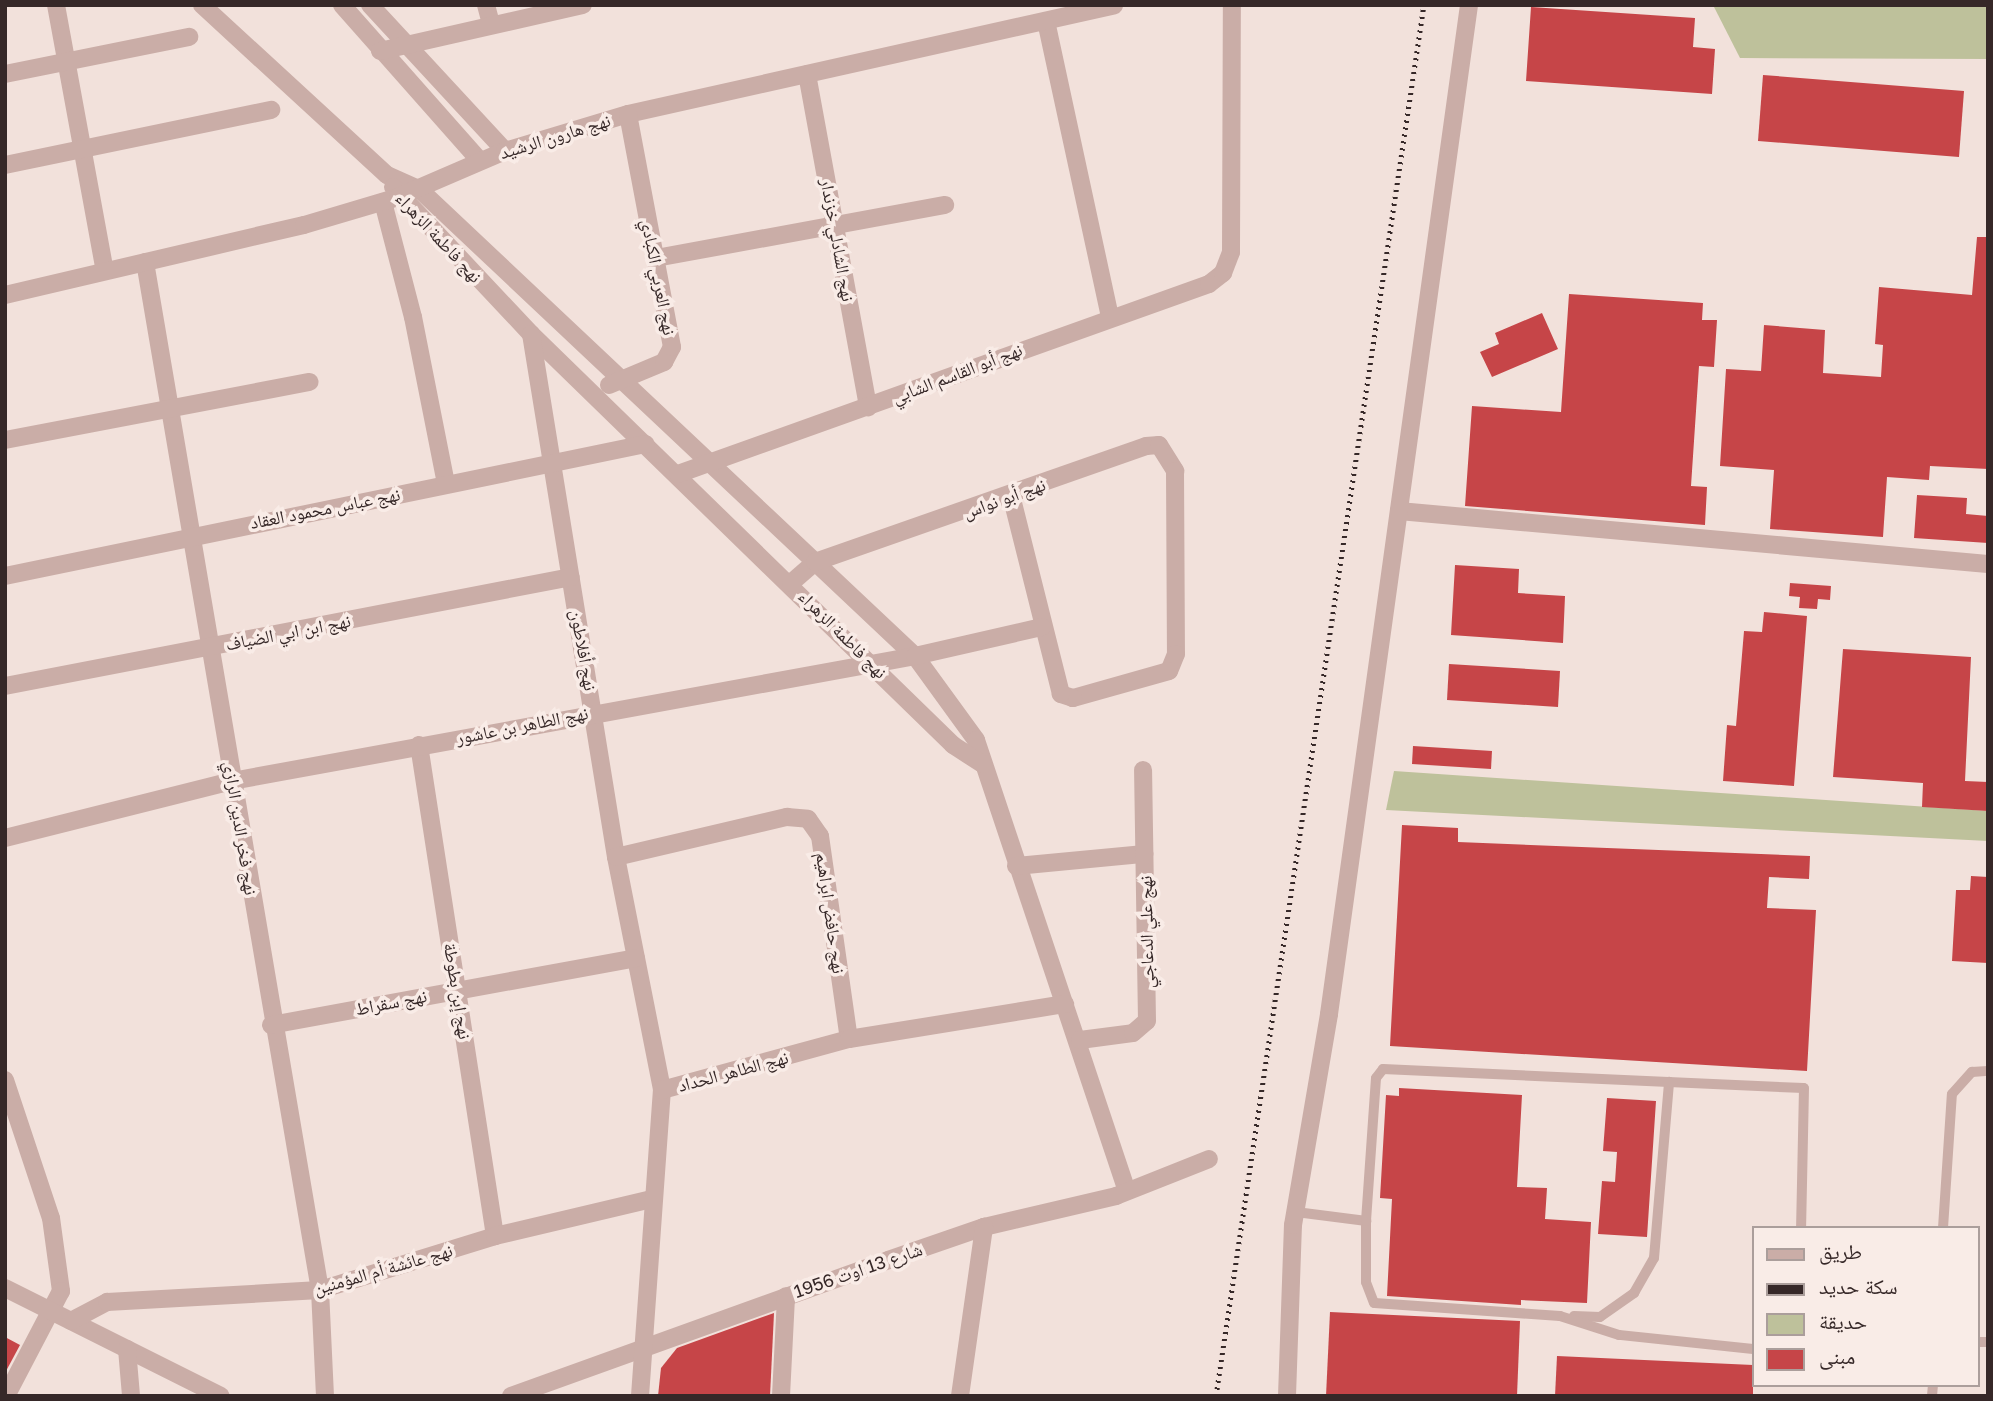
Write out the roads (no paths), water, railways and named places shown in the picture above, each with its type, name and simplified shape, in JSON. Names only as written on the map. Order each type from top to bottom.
[{"type":"street","points":[[56,5],[85,149],[105,271]]},
{"type":"street","points":[[202,5],[387,175]]},
{"type":"street","points":[[342,5],[480,161]]},
{"type":"street","points":[[370,5],[404,45],[505,151]]},
{"type":"street","points":[[486,5],[491,24]]},
{"type":"street","points":[[380,51],[583,5]]},
{"type":"street","name":"نهج هارون الرشيد","points":[[5,295],[390,200],[505,151],[628,114],[1114,5]]},
{"type":"street","name":"نهج أبو القاسم الشابي","points":[[678,474],[868,407],[1110,316],[1209,284],[1230,263],[1232,5]]},
{"type":"street","points":[[1287,1396],[1296,1212],[1399,511],[1469,5]]},
{"type":"street","points":[[1046,22],[1110,316]]},
{"type":"street","points":[[5,74],[189,37]]},
{"type":"street","name":"نهج الشادلي خزندار","points":[[807,74],[868,407]]},
{"type":"street","points":[[5,164],[271,110]]},
{"type":"street","name":"نهج العربي الكبادي","points":[[593,391],[664,362],[672,347],[628,114]]},
{"type":"street","name":"نهج فاطمة الزهراء","points":[[387,175],[419,189],[618,382],[710,461],[915,656],[972,733],[1016,866],[1080,1040],[1126,1189]]},
{"type":"street","name":"نهج فاطمة الزهراء","points":[[387,175],[390,200],[593,391],[873,663],[953,745],[982,764]]},
{"type":"street","points":[[390,200],[446,484]]},
{"type":"street","points":[[656,258],[836,228],[945,205]]},
{"type":"street","name":"نهج فخر الدين الرازي","points":[[145,262],[214,647],[232,781],[271,1025],[320,1290],[325,1396]]},
{"type":"street","name":"نهج أفلاطون","points":[[531,334],[616,857],[662,1090]]},
{"type":"street","points":[[5,440],[310,382]]},
{"type":"street","name":"نهج عباس محمود العقاد","points":[[5,576],[193,535],[646,444]]},
{"type":"street","name":"نهج أبو نواس","points":[[815,562],[841,557],[1146,446],[1166,450],[1175,471],[1172,668],[1163,676],[1073,698],[1061,694],[1042,627]]},
{"type":"street","points":[[1011,495],[1042,627]]},
{"type":"street","points":[[1399,511],[1988,564]]},
{"type":"street","points":[[811,603],[835,580],[841,557]]},
{"type":"street","points":[[791,583],[815,562]]},
{"type":"street","name":"نهج ابن ابي الضياف","points":[[5,686],[571,576]]},
{"type":"street","name":"نهج الطاهر بن عاشور","points":[[5,838],[232,781],[594,711],[915,656],[1042,627]]},
{"type":"street","name":"نهج إبن بطوطة","points":[[419,745],[495,1236]]},
{"type":"street","name":"نهج علي الدعاجي","points":[[1080,1040],[1133,1034],[1147,1021],[1143,770]]},
{"type":"street","name":"نهج حافض ابراهيم","points":[[616,857],[787,817],[808,819],[820,836],[849,1039]]},
{"type":"street","points":[[1016,866],[1144,854]]},
{"type":"street","name":"نهج سقراط","points":[[271,1025],[636,958]]},
{"type":"street","name":"نهج الطاهر الحداد","points":[[640,1396],[652,1199],[662,1090],[849,1039],[1065,1004]]},
{"type":"street","points":[[5,1080],[51,1218],[61,1291],[54,1313],[6,1396]]},
{"type":"street","name":"شارع 13 اوت 1956","points":[[512,1396],[645,1346],[984,1227],[1126,1189],[1209,1159]]},
{"type":"street","name":"نهج عائشة أم المؤمنين","points":[[71,1321],[107,1302],[320,1290],[495,1236],[652,1199]]},
{"type":"street","points":[[960,1396],[984,1227]]},
{"type":"street","points":[[5,1288],[127,1349],[199,1390],[220,1396]]},
{"type":"street","points":[[781,1396],[786,1296]]},
{"type":"street","points":[[127,1349],[131,1396]]},
{"type":"lane","points":[[1670,1082],[1654,1258],[1634,1293],[1600,1317],[1374,1303],[1366,1282],[1366,1221],[1373,1087],[1383,1069],[1804,1088],[1801,1226]]},
{"type":"lane","points":[[1943,1226],[1952,1094],[1972,1072],[1988,1071]]},
{"type":"lane","points":[[1296,1212],[1366,1221]]},
{"type":"lane","points":[[1560,1316],[1619,1335],[1752,1349]]},
{"type":"railway","points":[[1216,1396],[1424,5]]}]
